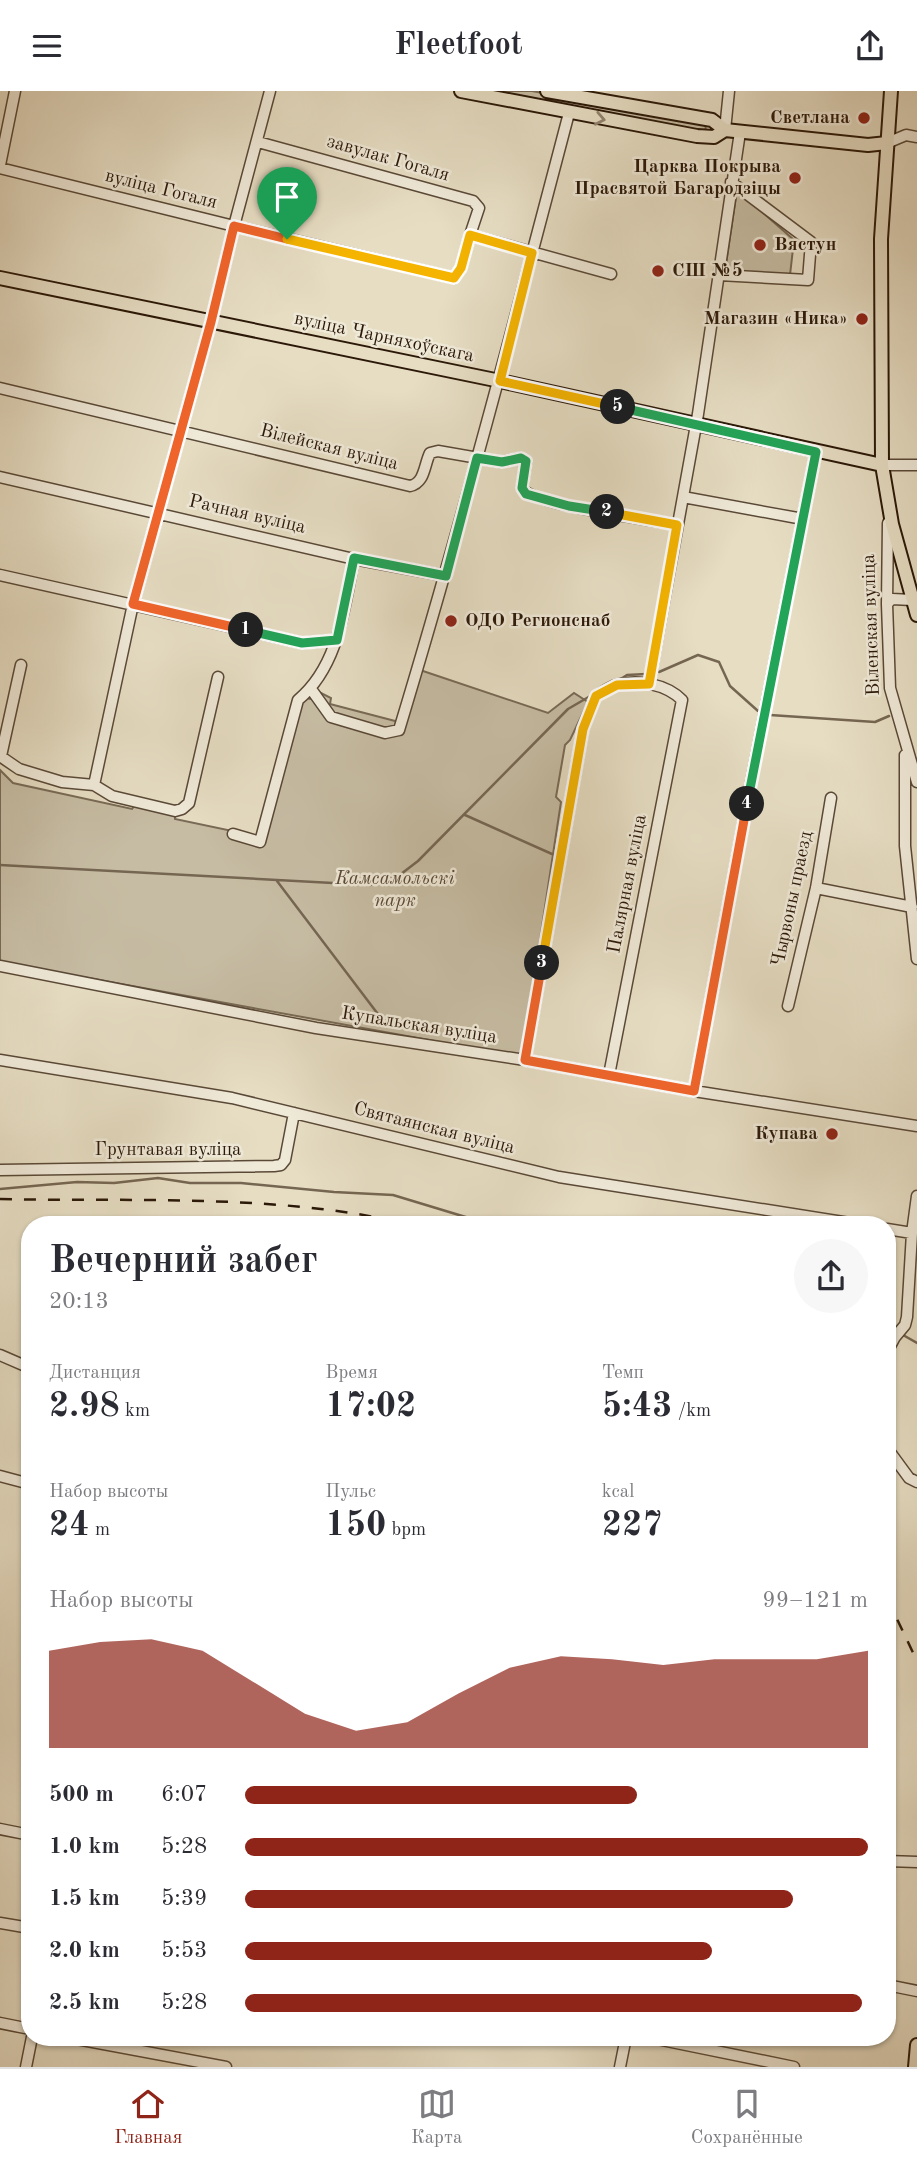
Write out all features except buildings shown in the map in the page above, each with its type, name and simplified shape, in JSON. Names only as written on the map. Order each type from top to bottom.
[{"type":"main road","points":[[461,91],[697,136],[714,137],[725,130]]},
{"type":"main road","points":[[547,91],[712,120],[725,130],[867,145],[887,143]]},
{"type":"main road","name":"Віленская вуліца","points":[[891,91],[880,276],[882,464],[888,505],[917,615]]},
{"type":"main road","name":"вуліца Чарняхоўскага","points":[[0,278],[500,381],[816,452],[882,464]]},
{"type":"main road","points":[[915,2067],[917,2045]]},
{"type":"street","points":[[0,167],[15,91]]},
{"type":"street","points":[[94,785],[133,604],[211,322],[270,91]]},
{"type":"street","points":[[725,130],[729,91]]},
{"type":"street","points":[[311,689],[331,717],[385,733],[399,730],[446,576],[500,381],[569,113]]},
{"type":"street","points":[[525,1060],[583,729],[596,696],[617,685],[649,684],[696,424],[740,132]]},
{"type":"street","points":[[887,143],[906,135],[917,137]]},
{"type":"street","name":"завулак Гогаля","points":[[258,142],[473,201],[479,208],[470,235]]},
{"type":"street","name":"вуліца Гогаля","points":[[0,167],[454,278],[461,268],[470,235]]},
{"type":"street","points":[[719,275],[808,280],[811,242],[731,182]]},
{"type":"street","points":[[470,235],[611,274]]},
{"type":"street","name":"Вілейская вуліца","points":[[0,388],[410,486],[415,486],[421,480],[430,453],[438,451],[502,462],[521,458],[526,461],[522,488],[526,494],[535,498],[677,525]]},
{"type":"street","points":[[694,1091],[816,452]]},
{"type":"street","points":[[882,464],[917,465]]},
{"type":"street","name":"Рачная вуліца","points":[[0,477],[354,558],[446,576]]},
{"type":"street","points":[[683,497],[803,519]]},
{"type":"street","name":"Віленская вуліца","points":[[888,505],[890,688],[916,780]]},
{"type":"street","points":[[233,834],[260,842],[298,701],[311,689],[337,640],[354,558]]},
{"type":"street","points":[[0,575],[302,643],[337,640]]},
{"type":"street","points":[[887,604],[892,599],[912,600]]},
{"type":"street","points":[[22,664],[0,756],[19,769],[62,782],[94,785],[112,796],[175,811],[189,803],[218,677]]},
{"type":"street","name":"Палярная вуліца","points":[[609,1075],[682,700],[671,689],[649,684]]},
{"type":"street","points":[[905,747],[905,846],[917,959]]},
{"type":"street","points":[[905,781],[910,778],[916,780]]},
{"type":"street","name":"Чырвоны праезд","points":[[788,1006],[816,888],[831,798]]},
{"type":"street","points":[[816,888],[912,907]]},
{"type":"street","name":"Купальская вуліца","points":[[0,966],[316,1028],[917,1126]]},
{"type":"street","name":"Святаянская вуліца","points":[[0,1060],[232,1098],[559,1177],[805,1216]]},
{"type":"street","name":"Грунтавая вуліца","points":[[0,1170],[281,1165],[285,1160],[294,1113]]},
{"type":"street","points":[[896,1336],[905,1325],[907,1317],[917,1196]]},
{"type":"street","points":[[896,1230],[912,1233]]},
{"type":"street","points":[[0,1355],[21,1364]]},
{"type":"street","points":[[896,1460],[909,1478],[917,1482]]},
{"type":"street","points":[[0,1476],[21,1482]]},
{"type":"street","points":[[0,1829],[21,1833]]},
{"type":"street","points":[[896,1861],[917,1862]]},
{"type":"street","points":[[0,1923],[21,1926]]},
{"type":"street","points":[[896,1987],[917,1991]]},
{"type":"street","points":[[0,2023],[21,2027]]},
{"type":"street","points":[[26,2067],[30,2046]]},
{"type":"street","points":[[114,2046],[226,2067]]},
{"type":"street","points":[[620,2067],[624,2046]]},
{"type":"street","points":[[691,2046],[794,2067]]},
{"type":"green space","points":[[472,91],[532,91],[706,123],[705,135]]},
{"type":"green space","points":[[737,190],[794,240],[790,275],[725,271]]},
{"type":"green space","name":"Камсамольскі парк","points":[[417,669],[548,713],[574,693],[588,702],[565,745],[556,797],[561,802],[523,1051],[517,1056],[0,962],[0,770],[13,783],[132,809],[135,805],[175,816],[175,819],[265,838],[299,707],[304,697],[310,699],[319,692],[331,698],[330,704],[399,722]]},
{"type":"waterway","points":[[659,672],[698,655],[719,662],[730,686],[758,711]]},
{"type":"waterway","points":[[619,680],[627,675],[646,674]]},
{"type":"waterway","points":[[0,865],[370,885],[401,874],[418,861],[568,709],[592,695]]},
{"type":"waterway","points":[[770,715],[875,722],[889,716]]},
{"type":"waterway","points":[[465,815],[552,854]]},
{"type":"waterway","points":[[277,881],[387,1026]]},
{"type":"waterway","points":[[0,1189],[158,1178],[190,1183],[241,1183],[393,1195],[462,1216]]},
{"type":"waterway","points":[[903,1335],[917,1343]]},
{"type":"railway","points":[[0,1199],[208,1201],[311,1208],[367,1216]]},
{"type":"railway","points":[[896,1617],[917,1661]]},
{"type":"place","name":"Светлана","points":[[864,118]]},
{"type":"place","name":"Царква Покрыва Прасвятой Багародзіцы","points":[[795,178]]},
{"type":"place","name":"Вястун","points":[[760,245]]},
{"type":"place","name":"СШ №5","points":[[658,271]]},
{"type":"place","name":"Магазин «Ника»","points":[[862,319]]},
{"type":"place","name":"ОДО Регионснаб","points":[[451,621]]},
{"type":"place","name":"Купава","points":[[832,1134]]},
{"type":"route","points":[[234,226],[287,239],[454,278],[461,268],[470,235],[532,253],[500,381],[816,452],[694,1091],[525,1060],[583,729],[596,696],[617,685],[649,684],[677,525],[535,498],[526,494],[522,488],[526,461],[521,458],[502,462],[477,458],[446,576],[354,558],[337,640],[302,643],[133,604],[211,322],[234,226]]}]
